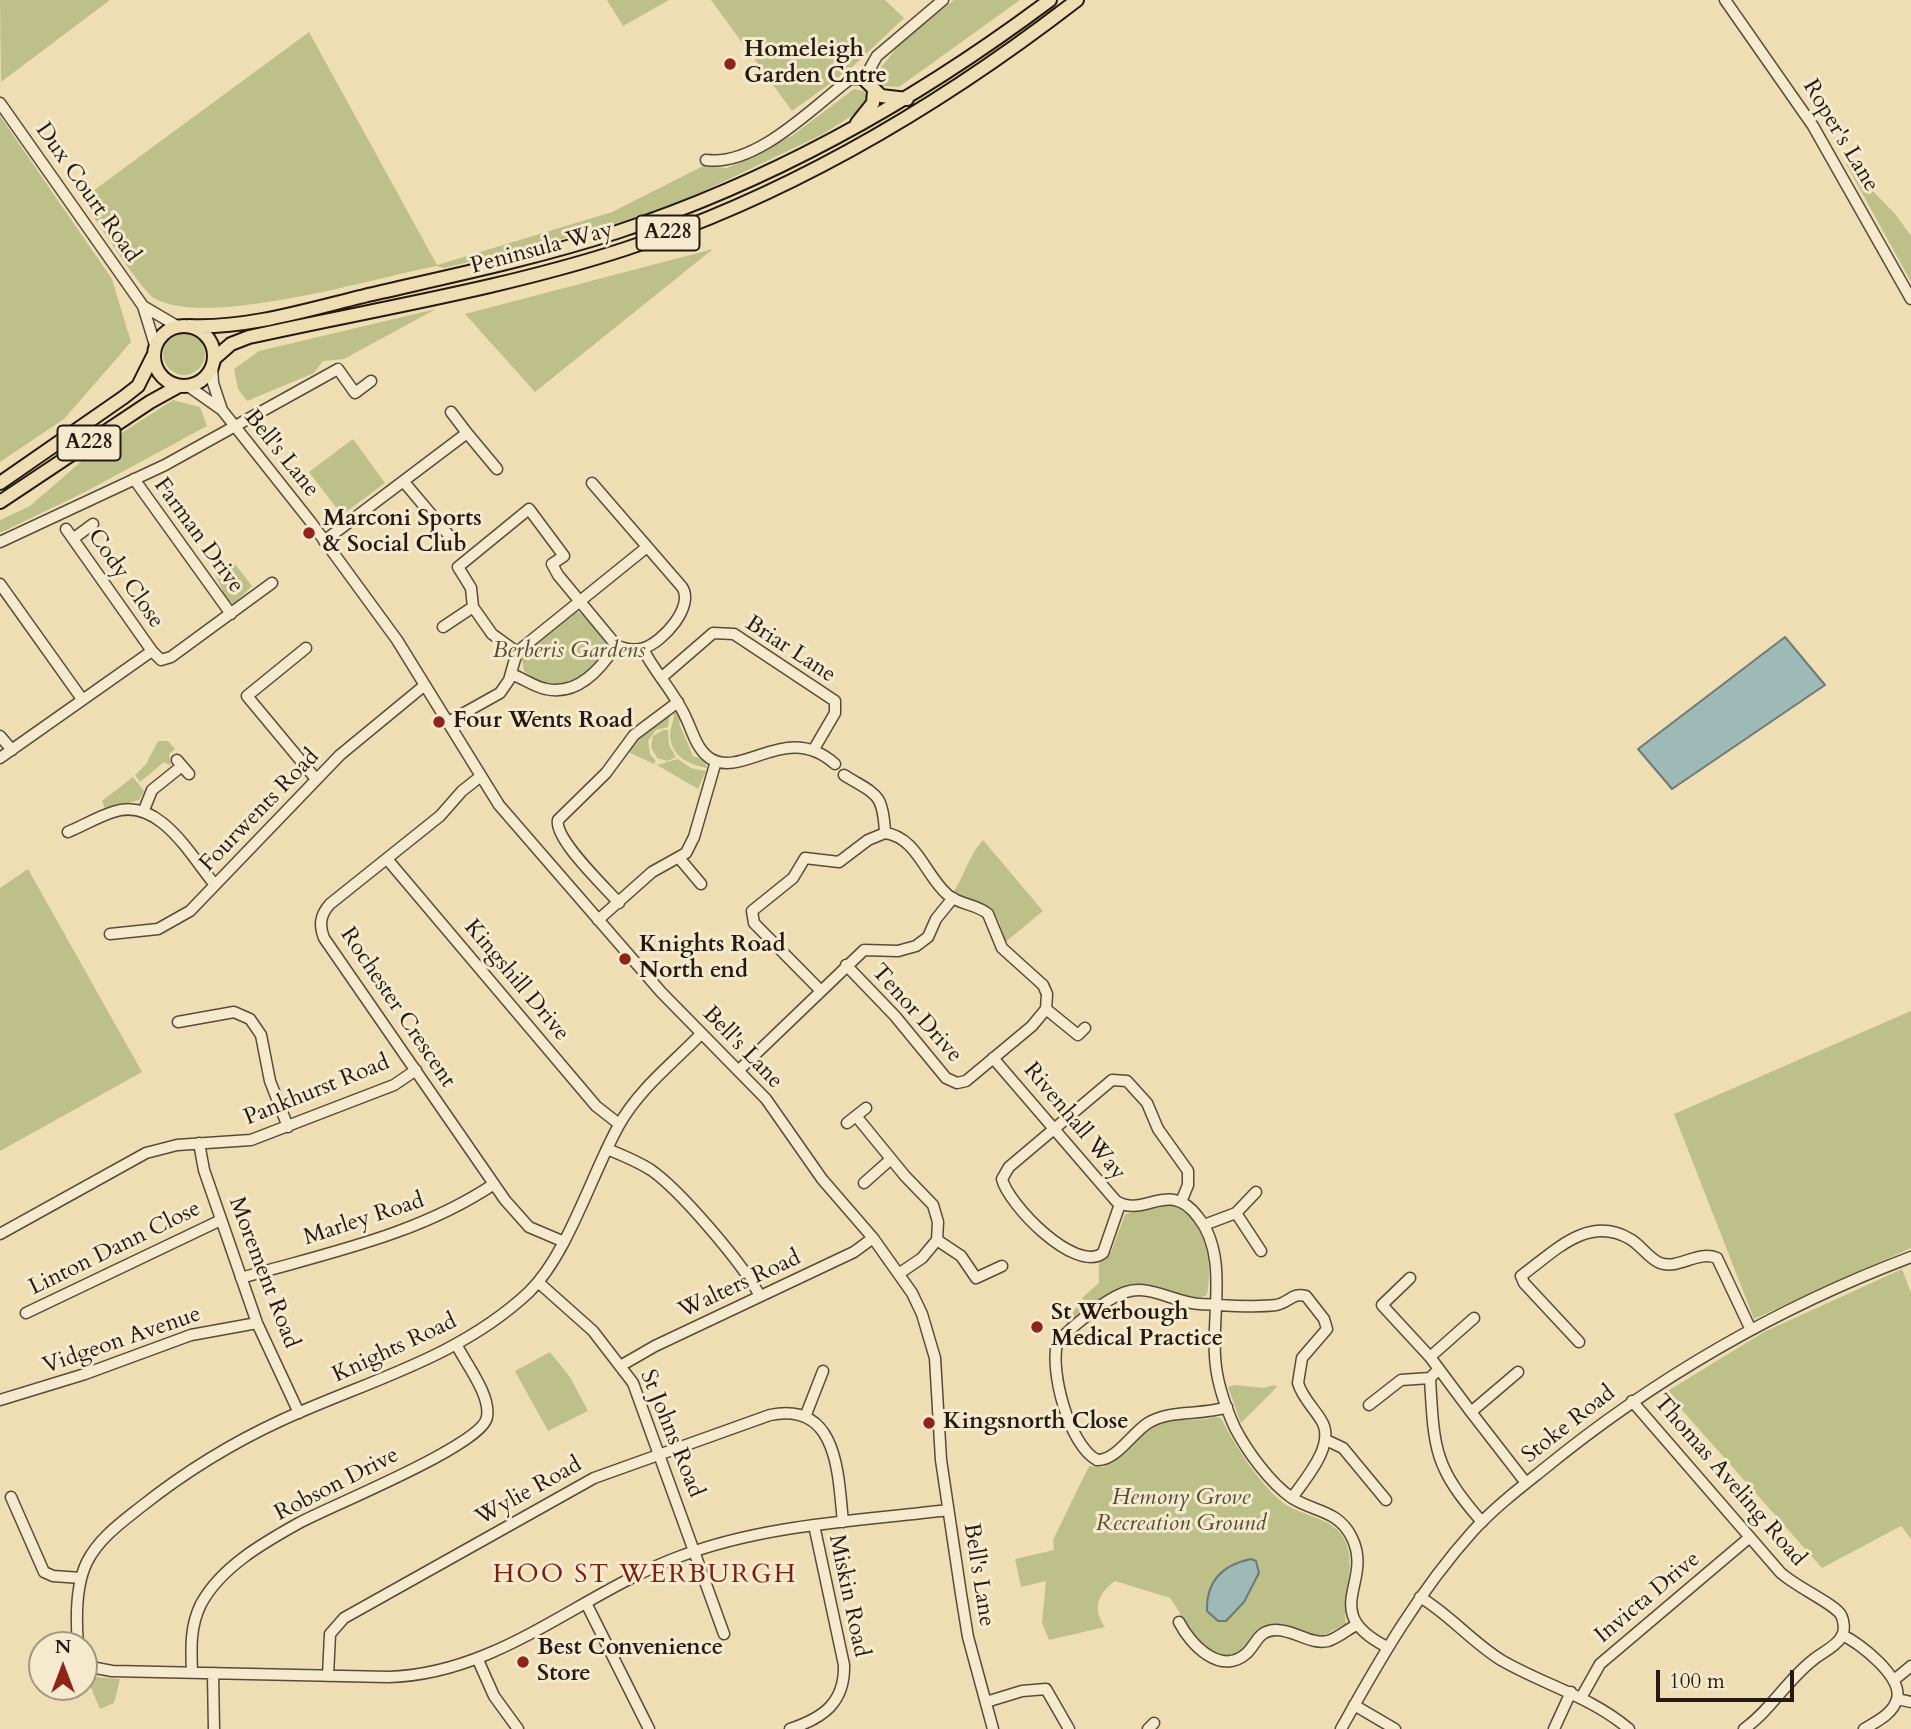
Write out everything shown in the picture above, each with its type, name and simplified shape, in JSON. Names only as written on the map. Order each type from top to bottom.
[{"type":"main road","name":"Peninsula Way","points":[[183,326],[237,323],[542,254],[679,210],[753,179],[850,131],[907,99],[1050,0]]},
{"type":"main road","name":"Peninsula Way","points":[[214,362],[238,340],[561,268],[720,213],[868,142],[950,92],[1077,0]]},
{"type":"main road","points":[[864,79],[881,96],[907,99]]},
{"type":"main road","points":[[850,131],[873,103],[874,91]]},
{"type":"main road","points":[[183,326],[203,332],[209,339],[214,362],[201,380],[184,386],[159,372],[154,351],[162,335],[183,326]]},
{"type":"main road","name":"A228","points":[[0,483],[138,386],[154,351]]},
{"type":"main road","name":"A228","points":[[0,502],[150,402],[184,386]]},
{"type":"street","points":[[706,160],[727,159],[751,150],[788,130],[850,79],[864,79],[877,56],[943,0]]},
{"type":"street","name":"Roper's Lane","points":[[1725,0],[1783,80],[1836,164],[1911,299]]},
{"type":"street","name":"Dux Court Road","points":[[0,103],[143,306],[154,351]]},
{"type":"street","name":"Dux Court Road","points":[[143,306],[183,326]]},
{"type":"street","name":"Bell's Lane","points":[[214,362],[213,382],[222,410],[397,640],[499,806],[700,1035],[766,1099],[831,1191],[900,1273],[922,1314],[935,1358],[941,1461],[948,1510],[968,1637],[993,1729]]},
{"type":"street","points":[[0,542],[134,479],[338,369],[355,393],[371,381]]},
{"type":"street","name":"Bell's Lane","points":[[184,386],[222,410]]},
{"type":"street","points":[[451,412],[497,469]]},
{"type":"street","points":[[324,541],[467,433]]},
{"type":"street","name":"Farman Drive","points":[[134,479],[231,614]]},
{"type":"street","points":[[404,482],[457,545]]},
{"type":"street","points":[[592,483],[685,590],[687,599],[675,620],[643,649]]},
{"type":"street","points":[[517,652],[493,635],[473,607],[471,588],[458,567],[529,509],[564,556],[552,564],[579,604],[616,645],[643,649],[678,702],[702,751],[716,761],[729,762],[789,748],[814,749],[835,764]]},
{"type":"street","points":[[74,538],[93,524]]},
{"type":"street","name":"Cody Close","points":[[66,529],[152,651]]},
{"type":"street","points":[[448,722],[500,692],[511,674],[517,652],[647,547]]},
{"type":"street","points":[[0,758],[152,651],[161,660],[171,657],[272,583]]},
{"type":"street","points":[[0,584],[82,699]]},
{"type":"street","points":[[443,627],[473,607]]},
{"type":"street","name":"Briar Lane","points":[[662,678],[713,633],[734,634],[835,701],[835,713],[814,749]]},
{"type":"street","points":[[511,674],[543,689],[573,687],[604,665],[616,645]]},
{"type":"street","points":[[306,648],[247,696],[317,779]]},
{"type":"street","name":"Fourwents Road","points":[[110,934],[145,932],[168,925],[190,911],[317,779],[368,730],[425,685]]},
{"type":"street","points":[[619,902],[564,840],[557,828],[558,820],[606,773],[634,735],[678,702]]},
{"type":"street","points":[[0,736],[12,750]]},
{"type":"street","points":[[598,920],[652,872],[680,859],[694,837],[716,761]]},
{"type":"street","points":[[144,810],[152,790],[183,767]]},
{"type":"street","points":[[844,775],[873,790],[879,798],[884,808],[885,833]]},
{"type":"street","name":"Rochester Crescent","points":[[481,776],[463,790],[447,810],[330,904],[322,915],[321,927],[324,938],[522,1222],[538,1233],[562,1241]]},
{"type":"street","points":[[68,832],[113,812],[144,810],[159,820],[215,885]]},
{"type":"street","points":[[821,991],[754,923],[751,914],[771,893],[793,878],[805,858],[839,862],[868,840],[885,833],[899,837],[953,898],[988,914],[1002,948],[1044,985],[1047,995],[1046,1009],[1078,1035],[1085,1028]]},
{"type":"street","name":"Kingshill Drive","points":[[387,859],[596,1106],[619,1124]]},
{"type":"street","points":[[680,859],[701,884]]},
{"type":"street","points":[[739,1070],[846,965],[867,948],[898,951],[921,943],[953,898]]},
{"type":"street","name":"Tenor Drive","points":[[846,965],[895,1016],[948,1080],[957,1083],[966,1081],[1041,1017],[1046,1009]]},
{"type":"street","points":[[178,1022],[234,1012],[250,1019],[261,1035],[270,1081],[288,1127]]},
{"type":"street","name":"Knights Road","points":[[79,1631],[81,1578],[98,1544],[158,1494],[234,1445],[299,1413],[395,1375],[456,1344],[506,1312],[538,1282],[562,1241],[619,1124],[638,1098],[700,1035]]},
{"type":"street","name":"Rivenhall Way","points":[[993,1058],[1121,1204],[1133,1206],[1164,1198],[1181,1202]]},
{"type":"street","name":"Pankhurst Road","points":[[0,1234],[128,1161],[167,1147],[251,1140],[394,1085],[416,1070]]},
{"type":"street","points":[[1121,1204],[1101,1255],[1089,1256],[1047,1238],[1004,1185],[1002,1176],[1112,1080],[1127,1081],[1152,1110],[1155,1124],[1188,1171],[1188,1185],[1181,1202],[1204,1225],[1214,1250],[1216,1363],[1227,1408],[1237,1431],[1279,1486],[1292,1498],[1331,1515],[1352,1537],[1356,1557],[1352,1614],[1356,1625],[1367,1636],[1387,1647]]},
{"type":"street","points":[[847,1123],[866,1108]]},
{"type":"street","points":[[856,1116],[891,1160],[933,1205],[939,1222],[937,1240],[922,1258],[900,1273]]},
{"type":"street","name":"Morement Road","points":[[199,1143],[200,1157],[257,1323],[299,1413]]},
{"type":"street","points":[[607,1149],[649,1169],[667,1184],[743,1268],[760,1296]]},
{"type":"street","points":[[864,1183],[891,1160]]},
{"type":"street","name":"Marley Road","points":[[241,1278],[414,1227],[457,1207],[494,1184]]},
{"type":"street","points":[[1204,1225],[1236,1213],[1256,1192]]},
{"type":"street","points":[[1236,1213],[1261,1251]]},
{"type":"street","name":"Linton Dann Close","points":[[26,1313],[221,1220]]},
{"type":"street","points":[[1579,1342],[1524,1283],[1521,1276],[1573,1237],[1596,1230],[1623,1235],[1661,1263],[1675,1263],[1703,1255],[1717,1258],[1751,1330]]},
{"type":"street","name":"Walters Road","points":[[622,1365],[655,1346],[854,1252],[873,1238]]},
{"type":"street","points":[[937,1240],[961,1256],[976,1278],[1002,1266]]},
{"type":"street","name":"Stoke Road","points":[[1341,1729],[1387,1647],[1420,1597],[1482,1522],[1526,1483],[1632,1401],[1751,1330],[1834,1289],[1911,1256]]},
{"type":"street","points":[[1410,1278],[1382,1305],[1430,1357],[1434,1374],[1435,1445],[1442,1469],[1456,1492],[1482,1522]]},
{"type":"street","name":"St Johns Road","points":[[538,1282],[593,1331],[622,1365],[640,1396],[724,1634]]},
{"type":"street","points":[[1227,1408],[1205,1414],[1172,1415],[1156,1419],[1143,1427],[1109,1458],[1097,1460],[1074,1436],[1060,1389],[1056,1352],[1059,1341],[1119,1295],[1142,1290],[1179,1301],[1214,1304],[1276,1305],[1296,1295],[1308,1298],[1327,1323],[1327,1332],[1302,1359],[1298,1383],[1324,1423],[1325,1440],[1292,1498]]},
{"type":"street","points":[[1430,1357],[1475,1318]]},
{"type":"street","name":"Vidgeon Avenue","points":[[0,1400],[85,1374],[191,1335],[257,1323]]},
{"type":"street","name":"Robson Drive","points":[[192,1672],[195,1621],[212,1589],[236,1564],[298,1524],[439,1455],[483,1428],[487,1418],[486,1402],[456,1344]]},
{"type":"street","points":[[822,1371],[804,1418],[821,1429],[832,1446],[843,1522]]},
{"type":"street","points":[[1471,1412],[1518,1372]]},
{"type":"street","points":[[1369,1405],[1401,1380],[1434,1374]]},
{"type":"street","points":[[1434,1374],[1471,1412],[1526,1483]]},
{"type":"street","name":"Thomas Aveling Road","points":[[1632,1401],[1791,1583],[1840,1614],[1842,1635]]},
{"type":"street","name":"Wylie Road","points":[[328,1676],[330,1634],[344,1618],[578,1485],[770,1415],[784,1413],[804,1418]]},
{"type":"street","points":[[1325,1440],[1343,1448],[1386,1500]]},
{"type":"street","points":[[11,1497],[44,1572],[52,1576],[81,1578]]},
{"type":"street","points":[[98,1668],[112,1671],[328,1676],[418,1675],[478,1660],[587,1605],[640,1574],[695,1551],[736,1539],[814,1525],[948,1510]]},
{"type":"street","name":"Miskin Road","points":[[790,1729],[824,1714],[838,1697],[844,1682],[842,1654],[814,1525]]},
{"type":"street","name":"Invicta Drive","points":[[1582,1696],[1594,1672],[1610,1655],[1750,1537]]},
{"type":"street","points":[[1420,1597],[1459,1624],[1499,1659],[1582,1696],[1629,1729]]},
{"type":"street","points":[[587,1605],[649,1729]]},
{"type":"street","points":[[1179,1622],[1200,1651],[1223,1661],[1244,1655],[1256,1639],[1270,1631],[1282,1631],[1320,1642],[1356,1625]]},
{"type":"street","points":[[1744,1729],[1769,1708],[1811,1661],[1842,1635],[1863,1645],[1894,1681],[1897,1699],[1884,1716],[1864,1729]]},
{"type":"street","points":[[478,1660],[494,1696],[518,1729]]},
{"type":"street","points":[[1894,1681],[1911,1666]]},
{"type":"street","points":[[213,1673],[214,1729]]},
{"type":"street","points":[[986,1702],[1022,1691],[1046,1689],[1069,1729]]},
{"type":"street","points":[[1554,1729],[1571,1692]]},
{"type":"street","points":[[1897,1699],[1911,1702]]},
{"type":"street","points":[[1354,1705],[1395,1729]]},
{"type":"green space","points":[[0,0],[110,0],[1,82]]},
{"type":"green space","points":[[607,0],[669,0],[623,26]]},
{"type":"green space","points":[[711,0],[885,0],[904,18],[849,70],[792,111]]},
{"type":"green space","points":[[954,0],[1020,0],[899,87],[881,86],[875,75],[898,46]]},
{"type":"green space","points":[[309,32],[437,265],[612,212],[703,166],[727,168],[793,135],[854,89],[864,91],[867,98],[861,110],[823,134],[677,204],[595,231],[444,268],[436,266],[333,290],[250,305],[211,308],[178,306],[154,298],[128,267],[82,199]]},
{"type":"green space","points":[[0,116],[112,279],[131,342],[64,419],[0,462]]},
{"type":"green space","points":[[1845,162],[1896,215],[1911,236],[1911,282]]},
{"type":"green space","points":[[713,249],[535,392],[465,314]]},
{"type":"green space","points":[[436,309],[344,359],[323,361],[314,373],[247,401],[238,389],[234,369],[259,351]]},
{"type":"green space","points":[[184,333],[199,339],[205,354],[199,369],[184,375],[169,369],[163,354],[169,339]]},
{"type":"green space","points":[[173,400],[200,407],[207,426],[85,492],[0,533],[0,520],[30,506],[92,452]]},
{"type":"green space","points":[[353,439],[385,483],[342,515],[309,472]]},
{"type":"green space","points":[[232,560],[252,586],[234,604],[227,600],[215,574]]},
{"type":"green space","name":"Berberis Gardens","points":[[576,611],[597,628],[605,641],[607,652],[588,672],[568,683],[547,684],[524,671],[521,655]]},
{"type":"green space","points":[[670,712],[668,727],[656,730],[648,741],[650,754],[656,761],[654,764],[626,751]]},
{"type":"green space","points":[[674,712],[681,717],[679,723],[693,756],[705,760],[707,768],[687,762],[673,748],[670,734]]},
{"type":"green space","points":[[668,730],[669,745],[676,757],[668,761],[657,758],[651,747],[653,736]]},
{"type":"green space","points":[[158,741],[168,741],[175,749],[169,754],[171,766],[164,762],[140,782],[135,775],[146,764]]},
{"type":"green space","points":[[678,759],[691,768],[706,771],[698,789],[657,765]]},
{"type":"green space","points":[[133,777],[144,791],[139,800],[105,809],[102,801]]},
{"type":"green space","points":[[983,840],[1043,911],[1002,945],[1002,932],[995,915],[981,905],[953,893]]},
{"type":"green space","points":[[28,869],[142,1072],[0,1151],[0,888]]},
{"type":"green space","points":[[1911,1011],[1911,1248],[1754,1319],[1674,1114]]},
{"type":"green space","points":[[1167,1204],[1190,1217],[1204,1240],[1209,1268],[1207,1295],[1187,1297],[1148,1285],[1127,1285],[1104,1296],[1068,1325],[1064,1319],[1099,1283],[1099,1262],[1111,1252],[1125,1214]]},
{"type":"green space","points":[[1902,1269],[1911,1293],[1911,1539],[1901,1526],[1822,1568],[1666,1392],[1764,1332]]},
{"type":"green space","points":[[550,1352],[570,1377],[588,1411],[548,1431],[515,1371]]},
{"type":"green space","points":[[1228,1387],[1277,1387],[1241,1423]]},
{"type":"green space","name":"Hemony Grove Recreation Ground","points":[[1221,1418],[1247,1462],[1281,1501],[1329,1524],[1344,1538],[1349,1558],[1346,1624],[1322,1636],[1272,1627],[1256,1634],[1236,1654],[1213,1654],[1195,1637],[1170,1598],[1115,1581],[1104,1591],[1099,1602],[1099,1614],[1105,1627],[1049,1640],[1042,1623],[1046,1581],[1021,1587],[1015,1559],[1054,1550],[1053,1540],[1089,1466],[1104,1467],[1143,1432],[1161,1422]]},
{"type":"green space","points":[[98,1677],[120,1679],[114,1703],[100,1709],[97,1701]]},
{"type":"water","points":[[1785,637],[1825,685],[1672,789],[1638,749]]},
{"type":"water","points":[[1251,1559],[1256,1561],[1259,1573],[1244,1602],[1226,1621],[1218,1621],[1207,1611],[1207,1600],[1213,1583],[1224,1570]]},
{"type":"place","name":"Homeleigh Garden Cntre","points":[[730,64]]},
{"type":"place","name":"Marconi Sports & Social Club","points":[[309,533]]},
{"type":"place","name":"Four Wents Road","points":[[439,722]]},
{"type":"place","name":"Knights Road North end","points":[[625,959]]},
{"type":"place","name":"St Werbough Medical Practice","points":[[1037,1327]]},
{"type":"place","name":"Kingsnorth Close","points":[[929,1423]]},
{"type":"place","name":"Best Convenience Store","points":[[523,1662]]},
{"type":"district","name":"HOO ST WERBURGH","points":[[645,1576]]}]
